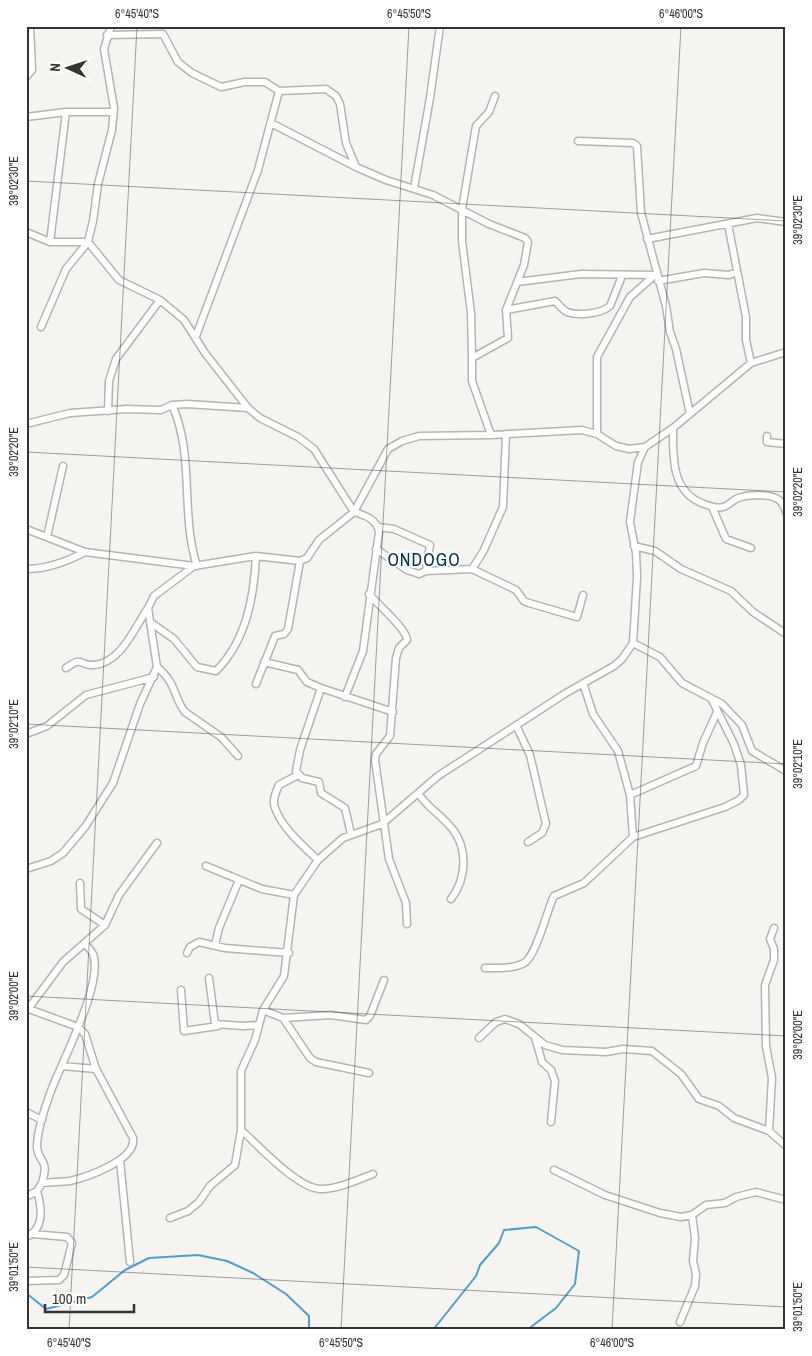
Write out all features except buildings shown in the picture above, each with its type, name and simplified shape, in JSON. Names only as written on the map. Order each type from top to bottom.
[{"type":"street","points":[[26,77],[32,70],[28,36],[30,26]]},
{"type":"street","points":[[41,327],[66,269],[88,242],[98,184],[112,130],[113,112],[105,61],[107,35],[111,26]]},
{"type":"street","points":[[414,188],[430,98],[440,26]]},
{"type":"street","points":[[107,35],[166,35],[178,62],[192,73],[221,86],[244,82],[265,82],[280,91],[326,89],[336,96],[340,104],[346,143],[356,167]]},
{"type":"street","points":[[196,336],[258,170],[280,91]]},
{"type":"street","points":[[491,436],[472,381],[471,313],[462,241],[462,209],[476,126],[489,112],[495,96]]},
{"type":"street","points":[[26,117],[66,112],[113,112]]},
{"type":"street","points":[[50,242],[66,112]]},
{"type":"street","points":[[272,123],[356,167],[414,188],[462,209],[489,224],[525,238],[528,242],[524,265],[506,310],[508,338],[472,358]]},
{"type":"street","points":[[578,141],[632,143],[638,146],[639,193],[647,239],[690,414]]},
{"type":"street","points":[[647,239],[757,218],[786,222]]},
{"type":"street","points":[[728,224],[746,317],[746,340],[751,363]]},
{"type":"street","points":[[26,232],[50,242],[88,242]]},
{"type":"street","points":[[88,242],[119,280],[160,300],[184,320],[196,336],[205,353],[248,408],[260,418],[298,437],[314,449],[354,512],[365,516],[378,527],[394,529],[430,545],[426,571]]},
{"type":"street","points":[[517,282],[581,274],[657,277],[704,273],[730,275],[737,272]]},
{"type":"street","points":[[506,310],[555,301],[565,312],[576,314],[601,311],[610,306],[622,276]]},
{"type":"street","points":[[597,434],[597,358],[630,297],[657,277]]},
{"type":"street","points":[[108,411],[109,381],[116,359],[160,300]]},
{"type":"street","points":[[170,1218],[188,1211],[199,1202],[210,1186],[235,1165],[241,1130],[241,1071],[255,1040],[262,1010],[281,983],[289,953],[294,896],[318,860],[333,844],[351,834],[382,824],[438,776],[583,683],[614,666],[622,659],[632,643],[636,622],[637,577],[630,522],[638,462],[645,447],[690,414],[751,363],[786,352]]},
{"type":"street","points":[[26,424],[70,413],[161,410],[172,405],[204,404],[248,408]]},
{"type":"street","points":[[172,405],[182,435],[188,528],[196,566]]},
{"type":"street","points":[[672,428],[673,463],[677,479],[684,491],[696,501],[712,507],[723,508],[738,498],[765,496],[781,501],[786,512]]},
{"type":"street","points":[[26,530],[85,552],[196,566],[256,556],[300,561],[306,558],[319,540],[354,512],[388,449],[402,441],[419,436],[491,436],[582,430],[597,434],[609,443],[622,448],[645,447]]},
{"type":"street","points":[[472,569],[483,552],[503,507],[506,434]]},
{"type":"street","points":[[767,436],[767,442],[770,444],[786,444]]},
{"type":"street","points":[[47,537],[63,466]]},
{"type":"street","points":[[712,507],[726,539],[751,548]]},
{"type":"street","points":[[345,697],[362,651],[378,527]]},
{"type":"street","points":[[634,546],[655,551],[681,569],[731,591],[752,612],[786,634]]},
{"type":"street","points":[[376,549],[407,570],[419,574],[426,571],[472,569],[516,590],[524,600],[577,617],[583,595]]},
{"type":"street","points":[[26,569],[37,569],[85,552]]},
{"type":"street","points":[[150,622],[174,639],[197,667],[216,671],[229,658],[244,626],[255,591],[256,556]]},
{"type":"street","points":[[256,684],[275,636],[284,634],[288,629],[300,561]]},
{"type":"street","points":[[66,668],[81,660],[94,665],[109,659],[121,650],[154,596],[196,566]]},
{"type":"street","points":[[369,594],[390,618],[402,626],[407,636],[407,640],[399,648],[396,658],[390,736],[376,754],[375,760],[382,824],[389,859],[406,903],[407,924]]},
{"type":"street","points":[[26,869],[51,861],[75,841],[100,807],[114,783],[140,704],[158,667],[148,608]]},
{"type":"street","points":[[632,643],[660,657],[682,683],[722,704],[742,725],[752,752],[786,771]]},
{"type":"street","points":[[264,662],[298,670],[307,682],[345,697],[393,712]]},
{"type":"street","points":[[158,667],[171,679],[180,707],[221,737],[238,756]]},
{"type":"street","points":[[26,734],[47,726],[86,695],[154,677]]},
{"type":"street","points":[[583,683],[594,714],[618,751],[630,795],[633,837]]},
{"type":"street","points":[[298,775],[296,765],[321,688]]},
{"type":"street","points":[[485,968],[514,966],[526,963],[532,953],[554,896],[584,883],[633,837],[725,808],[744,795],[739,758],[711,698]]},
{"type":"street","points":[[630,795],[696,766],[702,743],[717,712]]},
{"type":"street","points":[[516,725],[530,755],[546,824],[542,834],[528,842]]},
{"type":"street","points":[[318,860],[287,827],[275,808],[274,800],[279,785],[298,775],[319,782],[321,793],[345,808],[351,834]]},
{"type":"street","points":[[418,793],[424,803],[450,825],[460,844],[464,868],[462,880],[451,899]]},
{"type":"street","points":[[42,1183],[70,1180],[101,1170],[120,1160],[131,1151],[134,1144],[133,1138],[96,1069],[89,1043],[78,1027],[27,1008],[54,972],[86,945],[105,925],[120,895],[157,843]]},
{"type":"street","points":[[206,866],[262,889],[294,896]]},
{"type":"street","points":[[215,945],[219,928],[239,880]]},
{"type":"street","points":[[80,883],[81,909],[105,925]]},
{"type":"street","points":[[769,1131],[772,1078],[766,1046],[765,985],[774,960],[774,949],[770,939],[774,928]]},
{"type":"street","points":[[187,953],[190,946],[199,942],[281,954],[289,953]]},
{"type":"street","points":[[26,1197],[36,1191],[42,1183],[46,1164],[37,1145],[42,1120],[78,1027],[92,981],[95,964],[92,952],[86,945]]},
{"type":"street","points":[[209,978],[214,1021],[218,1026]]},
{"type":"street","points":[[262,1010],[283,1018],[331,1015],[366,1020],[370,1016],[384,980]]},
{"type":"street","points":[[181,990],[184,1031],[218,1026],[258,1025]]},
{"type":"street","points":[[283,1018],[310,1058],[316,1062],[369,1073]]},
{"type":"street","points":[[479,1038],[496,1022],[506,1019],[519,1024],[545,1045],[562,1050],[606,1052],[624,1049],[652,1052],[681,1074],[699,1100],[720,1106],[734,1118],[769,1131],[786,1146]]},
{"type":"street","points":[[535,1037],[542,1062],[551,1070],[555,1081],[551,1122]]},
{"type":"street","points":[[62,1066],[96,1069]]},
{"type":"street","points":[[26,1112],[42,1120]]},
{"type":"street","points":[[241,1130],[298,1180],[310,1187],[331,1188],[374,1174]]},
{"type":"street","points":[[120,1160],[130,1262]]},
{"type":"street","points":[[554,1170],[605,1195],[660,1213],[681,1217],[692,1215],[706,1205],[725,1203],[736,1197],[756,1192],[786,1200]]},
{"type":"street","points":[[30,1235],[41,1219],[36,1191]]},
{"type":"street","points":[[680,1322],[695,1286],[695,1238],[692,1215]]},
{"type":"street","points":[[26,1281],[59,1280],[64,1275],[72,1243],[67,1236],[30,1235]]},
{"type":"waterway","points":[[433,1330],[476,1276],[480,1265],[499,1243],[504,1230],[536,1227],[579,1251],[575,1284],[556,1308],[527,1330]]},
{"type":"waterway","points":[[26,1293],[46,1309],[92,1297],[125,1270],[149,1258],[198,1255],[227,1261],[253,1273],[286,1294],[309,1316],[309,1330]]},
{"type":"district","name":"ONDOGO","points":[[424,559]]}]
